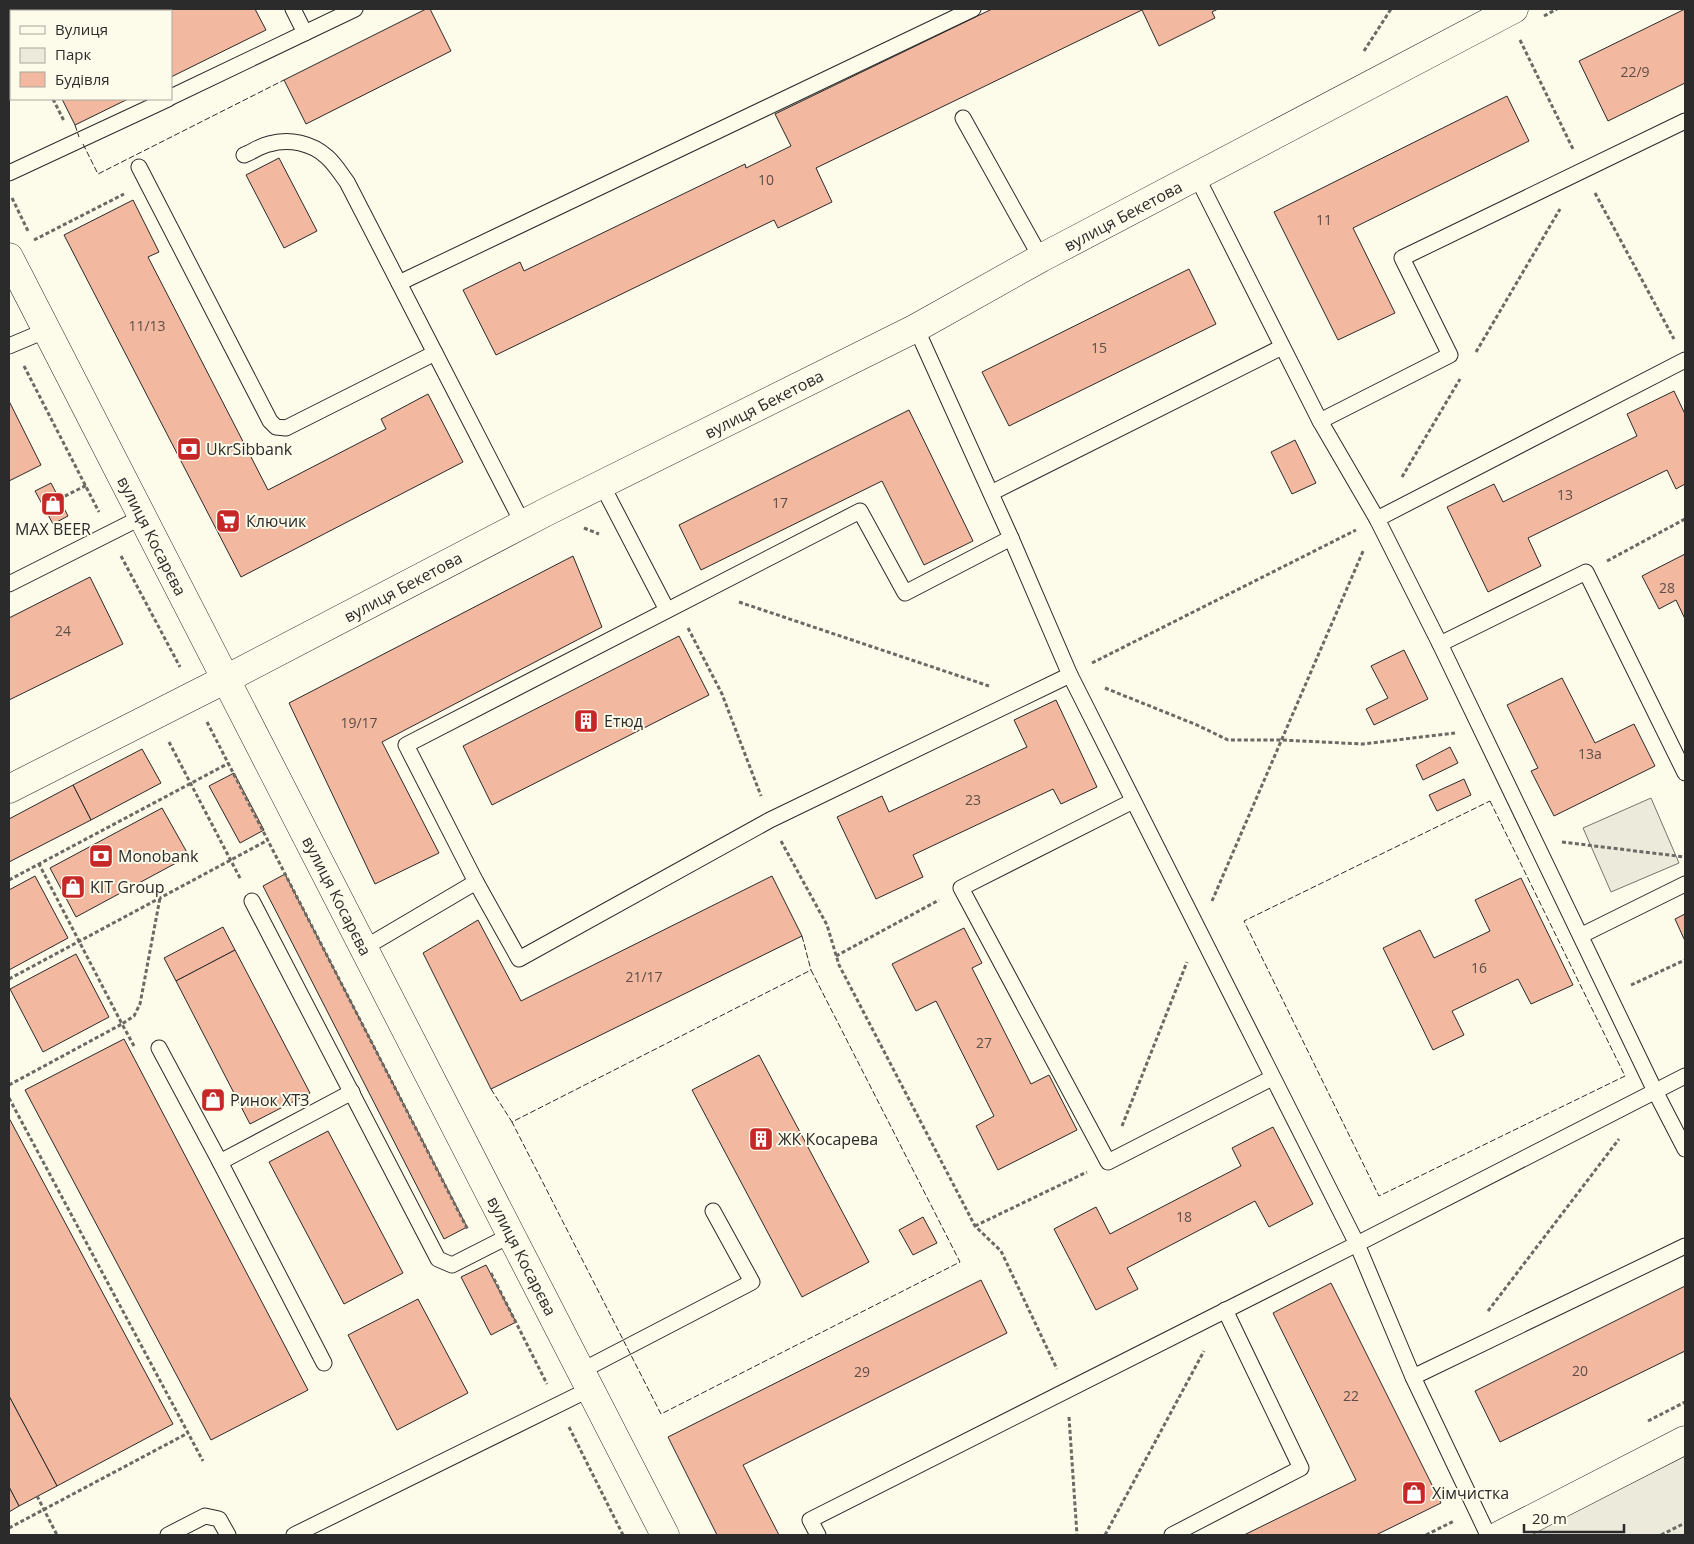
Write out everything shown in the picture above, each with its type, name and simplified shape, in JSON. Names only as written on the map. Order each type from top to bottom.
[{"type":"street","name":"вулиця Бекетова","points":[[9,789],[194,696],[546,512],[916,328],[1041,258],[1514,9]]},
{"type":"street","name":"вулиця Косарєва","points":[[9,257],[665,1535]]},
{"type":"street","points":[[1500,1535],[1685,1440]]},
{"type":"lane","points":[[293,9],[305,33]]},
{"type":"lane","points":[[172,97],[355,9]]},
{"type":"lane","points":[[400,283],[921,39],[973,9]]},
{"type":"lane","points":[[9,173],[166,100]]},
{"type":"lane","points":[[963,118],[1041,258]]},
{"type":"lane","points":[[1320,421],[1450,354],[1402,258],[1685,121]]},
{"type":"lane","points":[[244,155],[268,144],[289,142],[312,146],[327,157],[347,182],[523,524]]},
{"type":"lane","points":[[139,167],[270,420],[276,427],[286,428],[435,353]]},
{"type":"lane","points":[[1197,177],[1320,421],[1377,519],[1440,644],[1685,1149]]},
{"type":"lane","points":[[916,328],[1070,674],[1357,1244],[1413,1377],[1488,1535]]},
{"type":"lane","points":[[9,346],[47,330]]},
{"type":"lane","points":[[991,493],[1282,347]]},
{"type":"lane","points":[[1377,519],[1685,360]]},
{"type":"lane","points":[[602,485],[667,610]]},
{"type":"lane","points":[[1011,538],[905,593],[860,511],[406,745],[476,882],[519,959],[770,820],[1070,674]]},
{"type":"lane","points":[[9,584],[142,517]]},
{"type":"lane","points":[[1440,644],[1586,572],[1685,774]]},
{"type":"lane","points":[[1133,801],[961,888],[1108,1162],[1272,1078]]},
{"type":"lane","points":[[364,948],[476,882]]},
{"type":"lane","points":[[1582,935],[1685,884]]},
{"type":"lane","points":[[252,901],[438,1260],[452,1265],[511,1235]]},
{"type":"lane","points":[[159,1048],[324,1364]]},
{"type":"lane","points":[[818,1535],[810,1520],[1685,1076]]},
{"type":"lane","points":[[220,1162],[352,1092]]},
{"type":"lane","points":[[294,1535],[585,1380],[752,1282],[713,1211]]},
{"type":"lane","points":[[1413,1377],[1685,1246]]},
{"type":"lane","points":[[1172,1535],[1301,1468],[1225,1310]]},
{"type":"lane","points":[[168,1535],[205,1516],[219,1519],[228,1535]]},
{"type":"path","points":[[1363,53],[1391,9]]},
{"type":"path","points":[[1472,358],[1583,170]]},
{"type":"path","points":[[33,240],[124,194]]},
{"type":"path","points":[[667,610],[687,626],[722,694],[770,820],[827,925],[843,974],[975,1226],[1108,1162],[1199,932],[1377,519],[1462,375]]},
{"type":"path","points":[[59,500],[87,485]]},
{"type":"path","points":[[546,512],[635,548]]},
{"type":"path","points":[[1070,674],[1377,519]]},
{"type":"path","points":[[1586,572],[1685,519]]},
{"type":"path","points":[[704,590],[1022,697]]},
{"type":"path","points":[[1070,674],[1197,725],[1228,740],[1281,740],[1363,744],[1482,730]]},
{"type":"path","points":[[194,696],[471,1235]]},
{"type":"path","points":[[165,734],[252,901]]},
{"type":"path","points":[[9,880],[229,763]]},
{"type":"path","points":[[1534,838],[1685,857]]},
{"type":"path","points":[[9,979],[268,840]]},
{"type":"path","points":[[39,864],[122,1024]]},
{"type":"path","points":[[836,956],[961,888]]},
{"type":"path","points":[[9,1085],[134,1016],[140,1004],[160,898]]},
{"type":"path","points":[[1610,994],[1685,960]]},
{"type":"path","points":[[9,1098],[203,1460]]},
{"type":"path","points":[[1485,1314],[1492,1308],[1620,1137]]},
{"type":"path","points":[[488,1269],[548,1388]]},
{"type":"path","points":[[1105,1535],[1225,1310]]},
{"type":"path","points":[[566,1422],[623,1535]]},
{"type":"path","points":[[9,1528],[188,1432]]},
{"type":"path","points":[[37,1496],[57,1535]]},
{"type":"path","points":[[1661,1535],[1685,1523]]},
{"type":"green space","points":[[1651,798],[1679,863],[1611,892],[1583,828]]},
{"type":"green space","points":[[1685,1456],[1685,1535],[1528,1535]]},
{"type":"building","points":[[17,9],[154,10],[18,10]]},
{"type":"building","points":[[255,9],[266,30],[172,77],[172,10],[156,10]]},
{"type":"building","points":[[426,9],[430,9],[451,51],[306,124],[284,80]]},
{"type":"building","points":[[992,9],[1218,9],[1212,12],[1215,18],[1159,46],[1142,10],[816,168],[832,202],[778,228],[774,220],[496,355],[463,290],[520,262],[524,271],[745,164],[746,168],[791,146],[775,114]]},
{"type":"building","points":[[1685,9],[1685,83],[1608,121],[1579,61]]},
{"type":"building","points":[[1507,96],[1529,141],[1353,228],[1395,313],[1338,340],[1274,212]]},
{"type":"building","points":[[62,100],[126,100],[75,125]]},
{"type":"building","points":[[279,158],[317,231],[284,248],[246,175]]},
{"type":"building","points":[[133,200],[159,252],[148,257],[268,490],[386,429],[381,419],[428,394],[463,462],[241,577],[64,235]]},
{"type":"building","points":[[1189,269],[1216,324],[1009,426],[982,372]]},
{"type":"building","points":[[1674,391],[1685,414],[1685,484],[1676,489],[1667,470],[1528,538],[1541,566],[1488,592],[1447,507],[1494,484],[1503,502],[1637,436],[1627,414]]},
{"type":"building","points":[[9,401],[41,465],[9,481]]},
{"type":"building","points":[[909,410],[973,541],[924,565],[882,481],[701,570],[679,525]]},
{"type":"building","points":[[1295,440],[1316,483],[1292,494],[1271,452]]},
{"type":"building","points":[[51,483],[68,516],[53,524],[35,491]]},
{"type":"building","points":[[1685,554],[1685,619],[1676,600],[1659,609],[1642,576]]},
{"type":"building","points":[[573,556],[602,627],[382,742],[439,853],[375,884],[289,703]]},
{"type":"building","points":[[90,577],[123,644],[9,700],[9,618]]},
{"type":"building","name":"Етюд","points":[[679,636],[709,695],[492,805],[463,746]]},
{"type":"building","points":[[1404,650],[1428,699],[1374,725],[1366,709],[1388,698],[1371,666]]},
{"type":"building","points":[[1562,678],[1595,743],[1634,724],[1655,766],[1554,816],[1531,771],[1538,768],[1507,705]]},
{"type":"building","points":[[1056,700],[1097,787],[1061,804],[1053,789],[913,855],[923,877],[876,899],[837,817],[882,796],[889,812],[1027,747],[1014,720]]},
{"type":"building","points":[[1450,747],[1458,763],[1423,780],[1416,765]]},
{"type":"building","points":[[142,749],[161,783],[91,820],[73,785]]},
{"type":"building","points":[[234,773],[264,830],[240,843],[209,786]]},
{"type":"building","points":[[1464,779],[1471,795],[1437,811],[1429,795]]},
{"type":"building","points":[[73,785],[91,820],[9,862],[9,819]]},
{"type":"building","points":[[162,808],[189,856],[76,917],[50,868]]},
{"type":"building","points":[[285,874],[467,1227],[444,1239],[263,886]]},
{"type":"building","points":[[35,876],[68,938],[9,970],[9,890]]},
{"type":"building","points":[[772,876],[802,936],[491,1089],[423,953],[478,920],[521,1001]]},
{"type":"building","points":[[1521,878],[1573,985],[1531,1004],[1518,979],[1452,1011],[1464,1035],[1433,1050],[1383,948],[1420,930],[1434,958],[1490,931],[1475,900]]},
{"type":"building","points":[[1685,914],[1685,941],[1675,919]]},
{"type":"building","points":[[223,927],[235,950],[176,981],[164,958]]},
{"type":"building","points":[[964,928],[982,963],[972,968],[1031,1084],[1049,1075],[1077,1130],[998,1170],[976,1126],[994,1116],[936,1001],[916,1011],[892,964]]},
{"type":"building","points":[[235,950],[310,1093],[250,1124],[176,981]]},
{"type":"building","points":[[76,954],[109,1017],[43,1052],[10,989]]},
{"type":"building","points":[[124,1039],[308,1390],[211,1440],[25,1090]]},
{"type":"building","name":"ЖК Косарева","points":[[759,1055],[869,1262],[802,1297],[692,1090]]},
{"type":"building","points":[[9,1118],[173,1424],[57,1486],[9,1396]]},
{"type":"building","points":[[1273,1127],[1313,1204],[1269,1227],[1255,1201],[1127,1268],[1138,1289],[1096,1310],[1054,1229],[1096,1207],[1110,1234],[1241,1166],[1232,1148]]},
{"type":"building","points":[[328,1131],[403,1273],[344,1304],[269,1162]]},
{"type":"building","points":[[923,1217],[937,1243],[913,1255],[899,1230]]},
{"type":"building","points":[[486,1265],[516,1322],[491,1335],[461,1277]]},
{"type":"building","points":[[981,1280],[1007,1333],[743,1465],[779,1535],[717,1535],[668,1437]]},
{"type":"building","points":[[1331,1283],[1441,1503],[1376,1535],[1244,1535],[1356,1480],[1273,1313]]},
{"type":"building","points":[[1685,1286],[1685,1351],[1500,1442],[1475,1391]]},
{"type":"building","points":[[418,1299],[468,1393],[397,1430],[348,1335]]},
{"type":"building","points":[[9,1396],[57,1486],[19,1506],[9,1487]]},
{"type":"building","points":[[9,1487],[19,1506],[9,1512]]},
{"type":"fence","points":[[83,144],[98,174],[284,80]]},
{"type":"fence","points":[[75,125],[79,137]]},
{"type":"fence","points":[[1490,801],[1625,1076],[1379,1196],[1244,921],[1490,801]]},
{"type":"fence","points":[[802,936],[811,970]]},
{"type":"fence","points":[[811,970],[960,1262],[661,1414],[512,1122],[811,970]]},
{"type":"fence","points":[[491,1089],[512,1122]]},
{"type":"place","name":"UkrSibbank","points":[[189,449]]},
{"type":"place","name":"MAX BEER","points":[[53,504]]},
{"type":"place","name":"Ключик","points":[[228,521]]},
{"type":"place","name":"Етюд","points":[[586,721]]},
{"type":"place","name":"Monobank","points":[[101,856]]},
{"type":"place","name":"KIT Group","points":[[73,887]]},
{"type":"place","name":"Ринок ХТЗ","points":[[213,1100]]},
{"type":"place","name":"ЖК Косарева","points":[[761,1139]]},
{"type":"place","name":"Хімчистка","points":[[1414,1493]]}]
